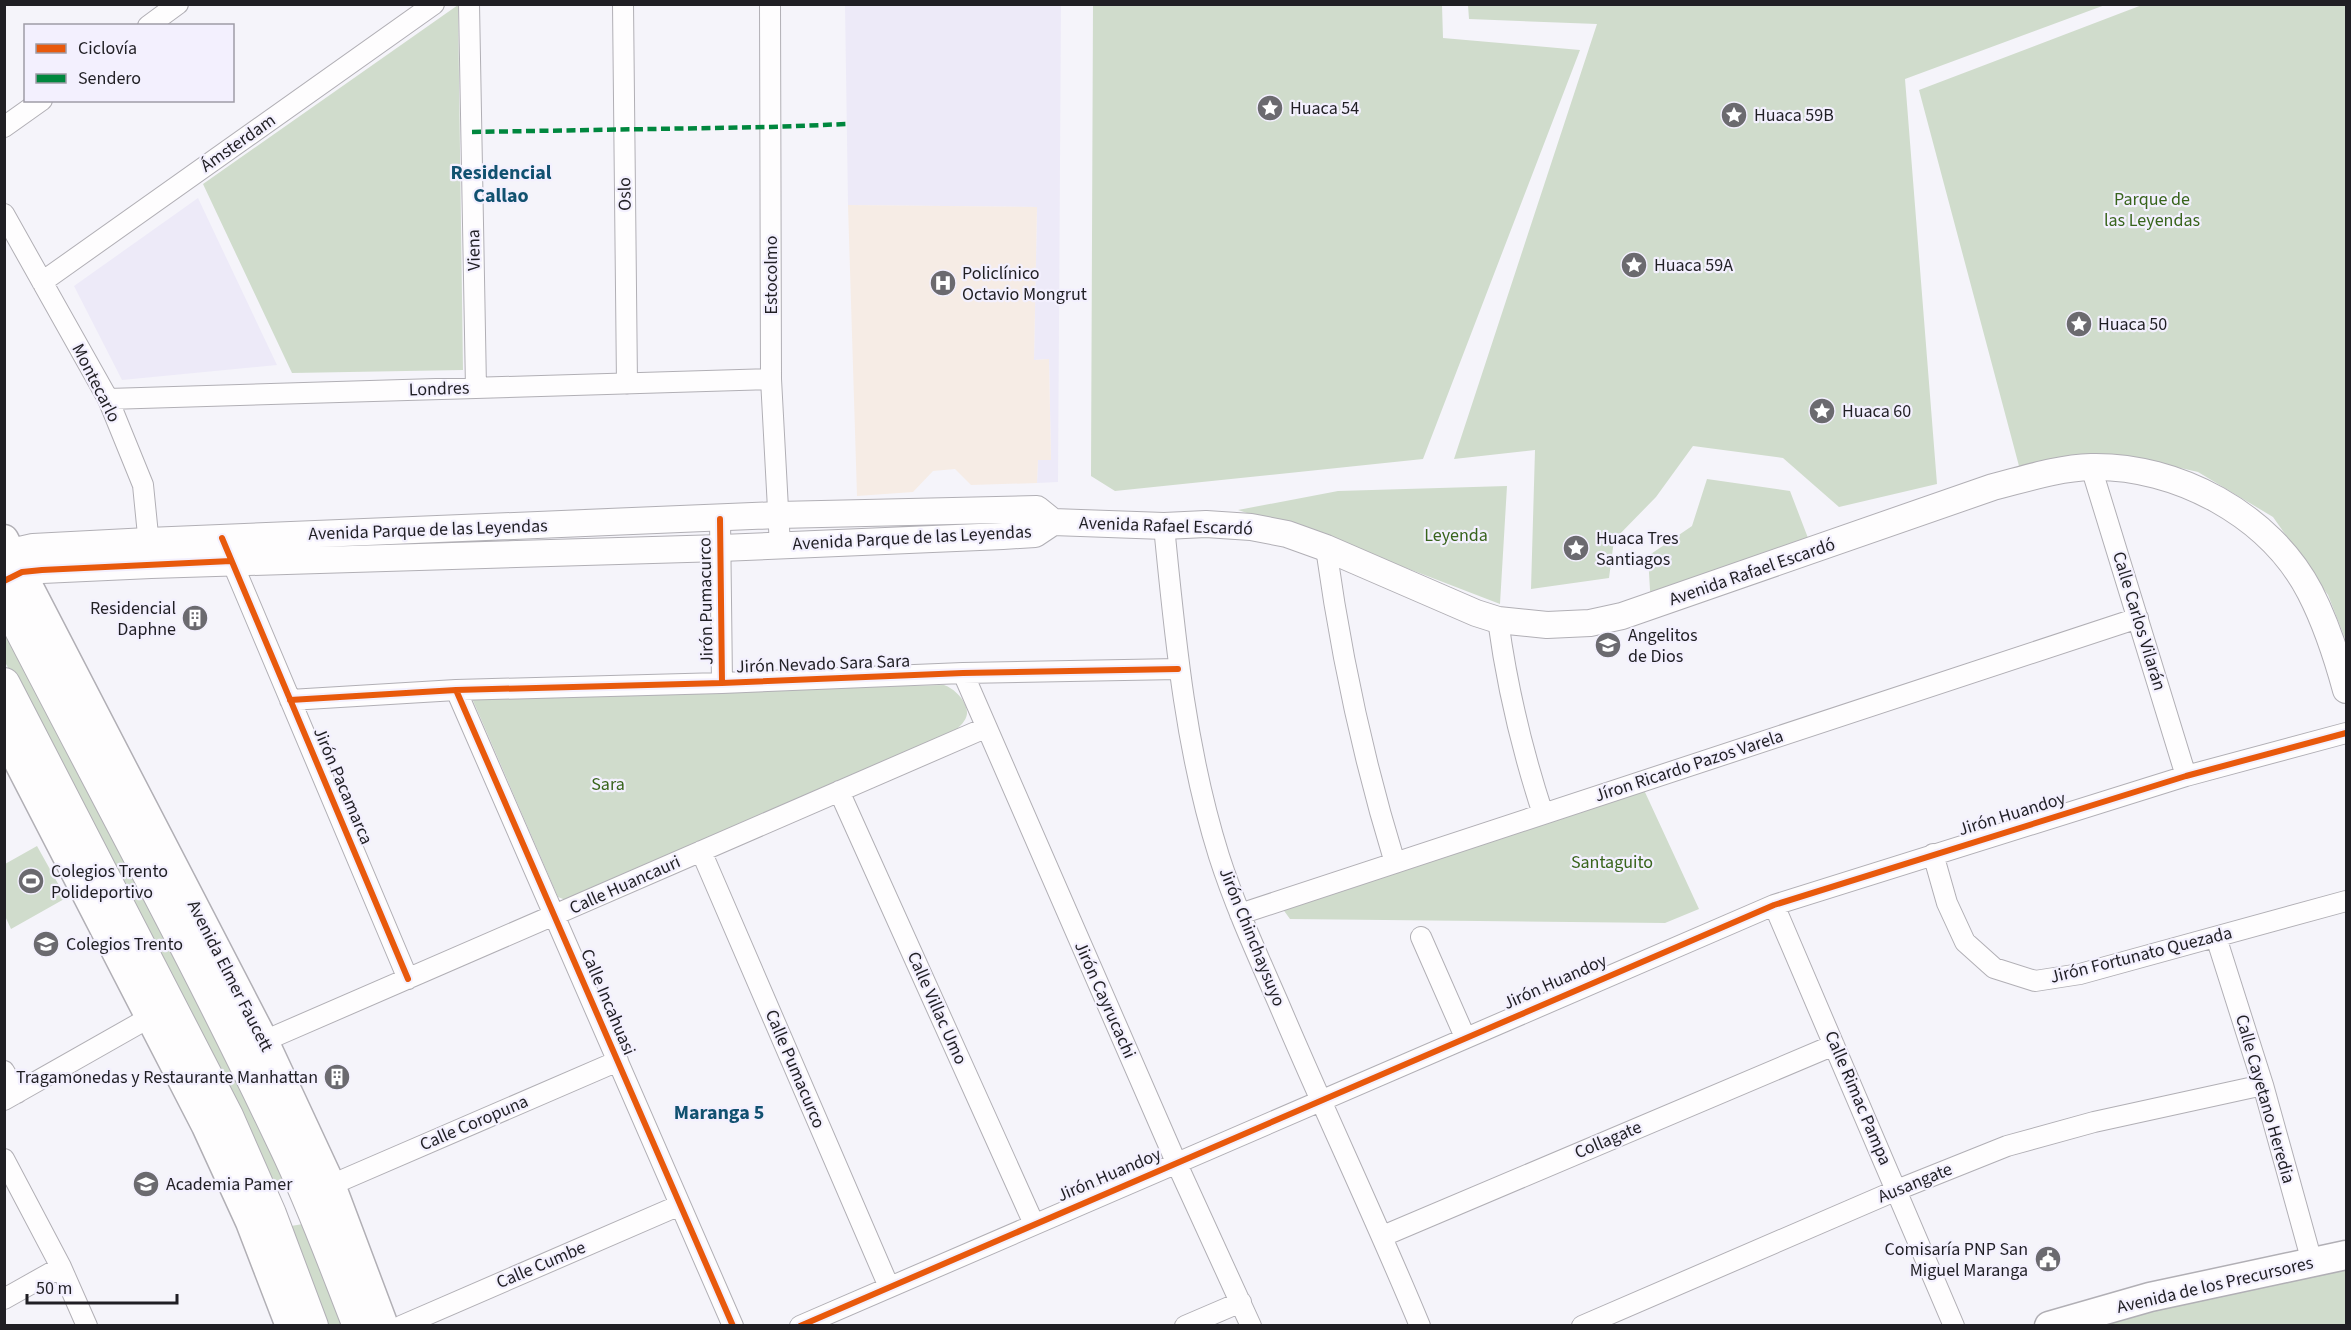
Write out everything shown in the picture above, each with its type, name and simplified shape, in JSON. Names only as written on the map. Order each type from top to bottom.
[{"type":"main road","name":"Avenida Elmer Faucett","points":[[8,566],[264,1041],[297,1141]]},
{"type":"main road","name":"Avenida Elmer Faucett","points":[[8,566],[202,978],[297,1141],[384,1326]]},
{"type":"main road","points":[[4,684],[161,1012]]},
{"type":"main road","points":[[4,734],[161,1012],[227,1116],[260,1218],[290,1326]]},
{"type":"main road","name":"Avenida Elmer Faucett","points":[[320,1192],[359,1326]]},
{"type":"main road","points":[[260,1218],[320,1192]]},
{"type":"main road","points":[[260,1218],[312,1326]]},
{"type":"main road","name":"Avenida de los Precursores","points":[[2049,1326],[2150,1297],[2346,1255]]},
{"type":"street","points":[[151,24],[178,4]]},
{"type":"street","name":"Ámsterdam","points":[[42,282],[434,4]]},
{"type":"street","name":"Viena","points":[[470,4],[476,388]]},
{"type":"street","name":"Oslo","points":[[622,4],[627,384]]},
{"type":"street","name":"Estocolmo","points":[[770,4],[771,379],[780,546]]},
{"type":"street","points":[[4,127],[39,102]]},
{"type":"street","name":"Montecarlo","points":[[4,214],[108,399],[143,485],[150,553]]},
{"type":"street","name":"Londres","points":[[108,399],[771,379]]},
{"type":"street","name":"Calle Carlos Vilarán","points":[[2091,467],[2186,776]]},
{"type":"street","name":"Avenida Rafael Escardó","points":[[1053,522],[1251,526],[1287,534],[1326,548],[1476,613],[1498,620],[1547,626],[1590,623],[1622,616],[1993,488],[2045,474],[2091,467],[2124,469],[2192,487],[2221,500],[2250,521],[2291,563],[2309,591],[2328,633],[2346,690]]},
{"type":"street","name":"Avenida Parque de las Leyendas","points":[[8,566],[150,553],[222,538],[778,515],[1037,509],[1053,522],[1035,534],[722,548],[231,561],[150,553]]},
{"type":"street","name":"Jirón Pumacurco","points":[[720,519],[722,683]]},
{"type":"street","name":"Jirón Chinchaysuyo","points":[[1164,526],[1178,669],[1195,768],[1219,856],[1240,914],[1320,1100],[1383,1236],[1420,1326]]},
{"type":"street","name":"Jirón Pacamarca","points":[[222,538],[408,979]]},
{"type":"street","points":[[1326,548],[1351,697],[1376,801],[1395,863]]},
{"type":"street","name":"Jíron Ricardo Pazos Varela","points":[[1240,914],[2138,618]]},
{"type":"street","points":[[1498,620],[1515,718],[1543,814]]},
{"type":"street","name":"Jirón Nevado Sara Sara","points":[[290,700],[456,690],[722,683],[963,673],[1178,669]]},
{"type":"street","name":"Jirón Cayrucachi","points":[[963,673],[1176,1162],[1251,1326]]},
{"type":"street","name":"Calle Incahuasi","points":[[456,690],[733,1326]]},
{"type":"street","name":"Calle Huancauri","points":[[264,1041],[985,728]]},
{"type":"street","name":"Jirón Huandoy","points":[[800,1326],[1774,904],[2186,776],[2346,734]]},
{"type":"street","name":"Calle Villac Umo","points":[[839,791],[1034,1224]]},
{"type":"street","name":"Calle Pumacurco","points":[[701,851],[889,1287]]},
{"type":"street","name":"Jirón Fortunato Quezada","points":[[1933,854],[1947,903],[1965,942],[1994,968],[2035,981],[2080,974],[2346,901]]},
{"type":"street","name":"Calle Rimac Pampa","points":[[1774,904],[1954,1326]]},
{"type":"street","points":[[1422,937],[1465,1037]]},
{"type":"street","name":"Calle Cayetano Heredia","points":[[2216,937],[2263,1084],[2312,1262]]},
{"type":"street","points":[[4,1071],[11,1097],[161,1012]]},
{"type":"street","name":"Collagate","points":[[1383,1236],[1834,1045]]},
{"type":"street","name":"Calle Coropuna","points":[[320,1192],[618,1061]]},
{"type":"street","name":"Ausangate","points":[[1582,1326],[1897,1190],[2007,1146],[2094,1122],[2263,1084]]},
{"type":"street","points":[[4,1159],[61,1267],[87,1326]]},
{"type":"street","name":"Calle Cumbe","points":[[401,1326],[680,1205]]},
{"type":"street","points":[[4,1299],[61,1267]]},
{"type":"street","points":[[1185,1326],[1241,1302]]},
{"type":"shaded area","points":[[845,5],[1061,5],[1058,482],[1037,483],[1038,460],[1051,459],[1049,359],[1034,360],[1037,207],[848,205]]},
{"type":"shaded area","points":[[198,198],[277,365],[122,380],[74,286]]},
{"type":"shaded area","name":"Policlínico Octavio Mongrut","points":[[848,205],[1037,207],[1034,360],[1049,359],[1051,460],[1038,460],[1037,483],[971,485],[955,469],[933,471],[913,492],[857,496]]},
{"type":"green space","points":[[458,5],[463,370],[292,373],[203,184]]},
{"type":"green space","points":[[1093,5],[1442,5],[1443,38],[1580,50],[1423,459],[1115,491],[1091,476]]},
{"type":"green space","points":[[1468,5],[2105,5],[1905,79],[1937,484],[1839,507],[1783,458],[1693,446],[1656,497],[1614,540],[1609,578],[1531,589],[1535,450],[1454,459],[1597,24],[1469,19]]},
{"type":"green space","name":"Parque de las Leyendas","points":[[2142,5],[2346,5],[2346,641],[2328,595],[2273,517],[2198,472],[2124,455],[2019,466],[1919,90]]},
{"type":"green space","points":[[1707,479],[1790,491],[1813,551],[1651,607],[1648,556],[1692,526]]},
{"type":"green space","name":"Leyenda","points":[[1507,486],[1500,604],[1357,549],[1238,510],[1338,491]]},
{"type":"green space","points":[[4,619],[292,1184],[274,1192],[212,1062],[5,662]]},
{"type":"green space","name":"Sara","points":[[944,685],[960,696],[967,709],[963,723],[956,730],[568,901],[558,897],[471,696]]},
{"type":"green space","name":"Santaguito","points":[[1644,790],[1699,909],[1665,923],[1290,919],[1282,908]]},
{"type":"green space","name":"Colegios Trento Polideportivo","points":[[37,846],[66,898],[11,929],[5,916],[5,864]]},
{"type":"green space","points":[[303,1224],[345,1325],[325,1325],[285,1227]]},
{"type":"green space","points":[[2346,1266],[2346,1325],[2082,1326]]},
{"type":"marked path","points":[[472,132],[847,124]]},
{"type":"cycle path","points":[[720,519],[722,683]]},
{"type":"cycle path","points":[[222,538],[408,979]]},
{"type":"cycle path","points":[[4,581],[22,572],[42,570],[231,561]]},
{"type":"cycle path","points":[[290,700],[456,690],[722,683],[963,673],[1178,669]]},
{"type":"cycle path","points":[[456,690],[733,1326]]},
{"type":"cycle path","points":[[800,1326],[1774,905],[2186,776],[2346,733]]},
{"type":"place","name":"Huaca 54","points":[[1270,108]]},
{"type":"place","name":"Huaca 59B","points":[[1734,115]]},
{"type":"place","name":"Huaca 59A","points":[[1634,265]]},
{"type":"place","name":"Policlínico Octavio Mongrut","points":[[943,283]]},
{"type":"place","name":"Huaca 50","points":[[2079,324]]},
{"type":"place","name":"Huaca 60","points":[[1822,411]]},
{"type":"place","name":"Huaca Tres Santiagos","points":[[1576,548]]},
{"type":"place","name":"Residencial Daphne","points":[[195,618]]},
{"type":"place","name":"Angelitos de Dios","points":[[1608,645]]},
{"type":"place","name":"Colegios Trento Polideportivo","points":[[31,881]]},
{"type":"place","name":"Colegios Trento","points":[[46,944]]},
{"type":"place","name":"Tragamonedas y Restaurante Manhattan","points":[[337,1077]]},
{"type":"place","name":"Academia Pamer","points":[[146,1184]]},
{"type":"place","name":"Comisaría PNP San Miguel Maranga","points":[[2048,1259]]},
{"type":"district","name":"Residencial Callao","points":[[501,184]]},
{"type":"district","name":"Maranga 5","points":[[719,1113]]}]
